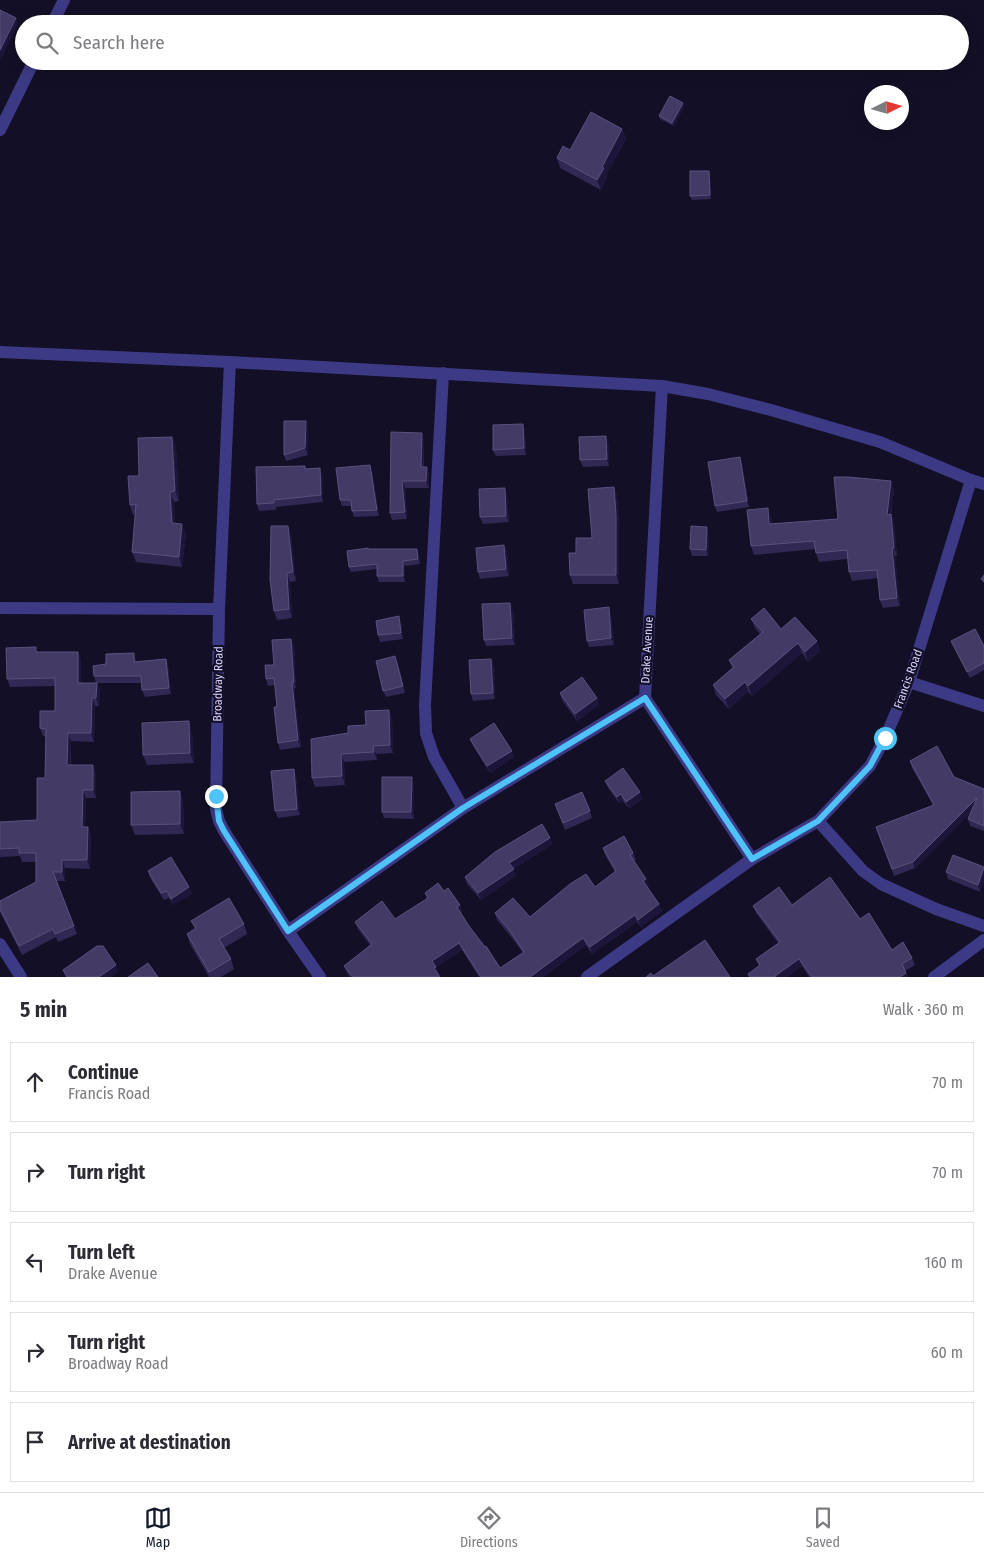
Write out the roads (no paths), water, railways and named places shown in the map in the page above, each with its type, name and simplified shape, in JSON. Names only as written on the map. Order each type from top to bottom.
[{"type":"street","points":[[56,15],[64,0]]},
{"type":"street","points":[[0,130],[30,70]]},
{"type":"street","points":[[0,352],[230,362],[662,386],[708,394],[771,410],[880,442],[984,484]]},
{"type":"street","name":"Broadway Road","points":[[230,362],[219,610],[216,796],[218,815],[224,831],[320,977]]},
{"type":"street","points":[[443,373],[425,714],[426,733],[434,757],[463,808]]},
{"type":"street","name":"Drake Avenue","points":[[288,931],[463,808],[645,698],[662,386]]},
{"type":"street","name":"Francis Road","points":[[587,977],[752,859],[818,821],[870,766],[885,738],[909,682],[971,480]]},
{"type":"street","points":[[0,608],[219,610]]},
{"type":"street","points":[[909,682],[984,706]]},
{"type":"street","points":[[645,698],[752,859]]},
{"type":"street","points":[[818,821],[864,872],[881,884],[936,909],[984,926]]},
{"type":"street","points":[[934,977],[984,940]]},
{"type":"street","points":[[0,944],[22,977]]}]
